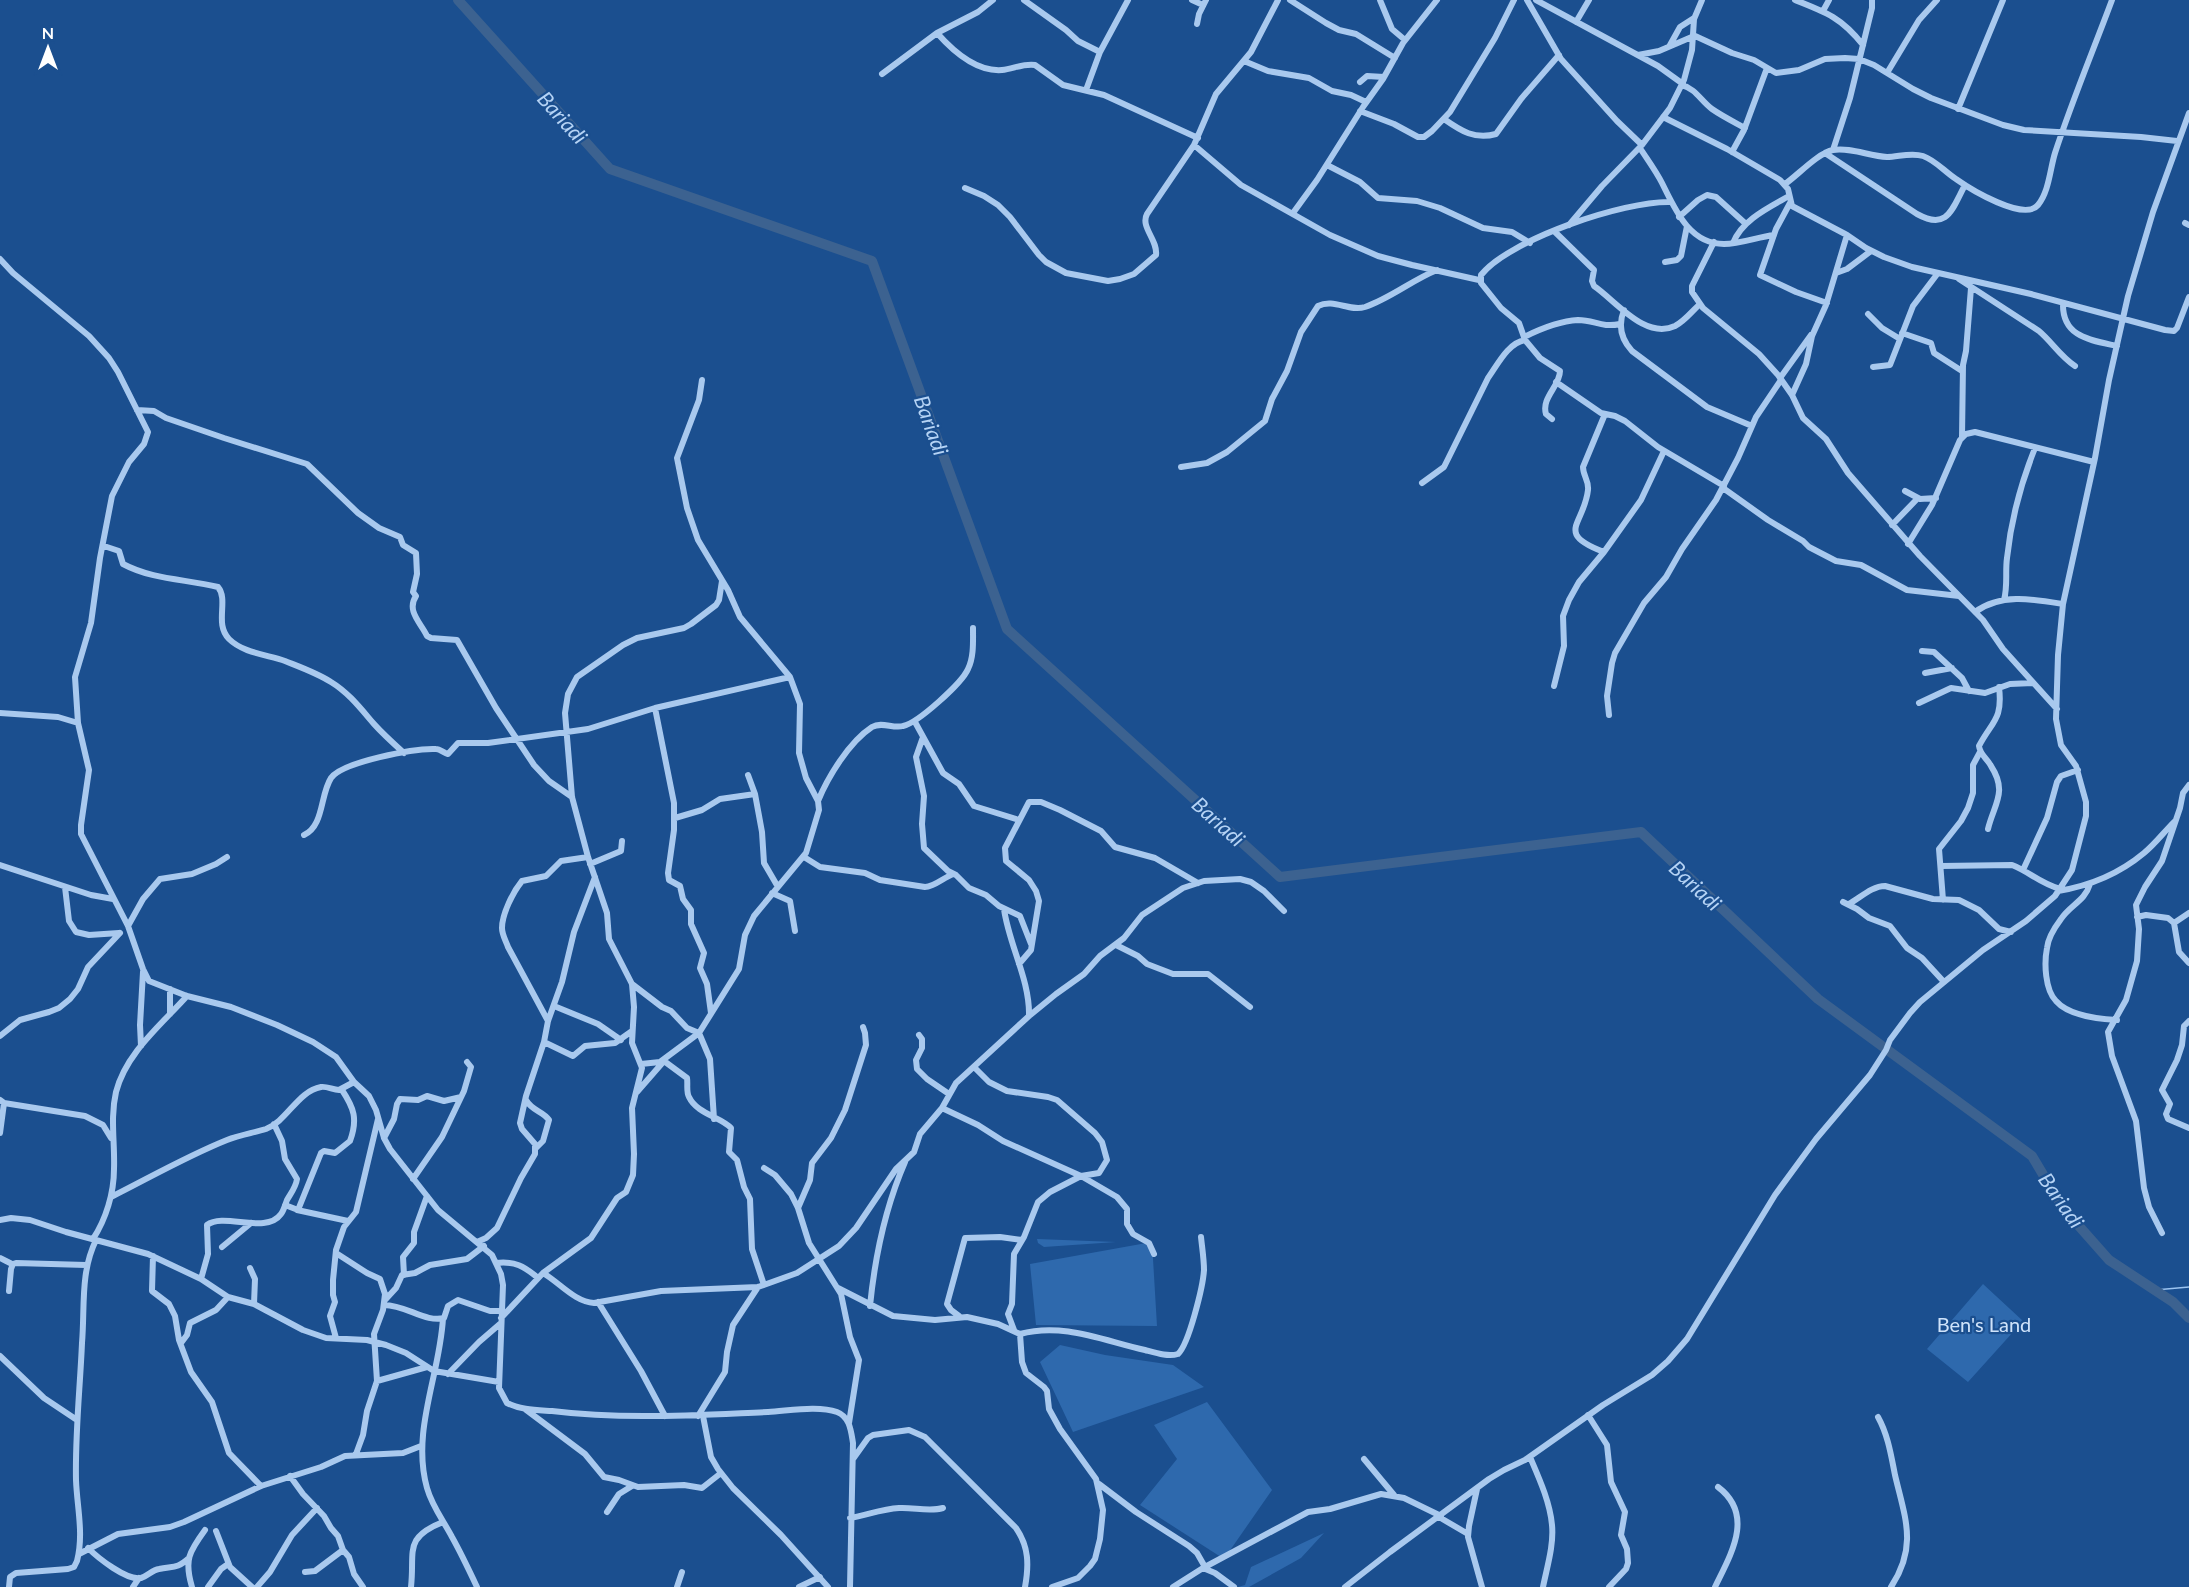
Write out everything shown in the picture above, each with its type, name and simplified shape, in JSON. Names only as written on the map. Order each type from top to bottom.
[{"type":"street","points":[[882,74],[937,33],[978,12],[993,0]]},
{"type":"street","points":[[1024,0],[1078,41],[1100,52]]},
{"type":"street","points":[[1086,90],[1100,52],[1128,0]]},
{"type":"street","points":[[1192,0],[1204,2],[1197,24]]},
{"type":"street","points":[[1290,0],[1326,23],[1339,30],[1356,34],[1395,58]]},
{"type":"street","points":[[1380,0],[1395,34],[1405,40]]},
{"type":"street","points":[[1293,213],[1384,77],[1405,40],[1437,0]]},
{"type":"street","points":[[1360,111],[1403,128],[1418,137],[1432,131],[1443,119],[1495,38],[1515,0]]},
{"type":"street","points":[[1527,0],[1559,55],[1585,87],[1641,146],[1670,202],[1687,226],[1694,232],[1723,244],[1774,235]]},
{"type":"street","points":[[1536,0],[1638,56],[1692,89],[1704,103],[1745,128]]},
{"type":"street","points":[[1576,22],[1590,0]]},
{"type":"street","points":[[1569,225],[1602,186],[1641,146],[1663,117],[1683,84],[1692,50],[1694,18],[1702,0]]},
{"type":"street","points":[[1796,0],[1823,11],[1850,28],[1863,45]]},
{"type":"street","points":[[1823,11],[1829,0]]},
{"type":"street","points":[[1833,150],[1844,123],[1872,0]]},
{"type":"street","points":[[1887,74],[1919,20],[1936,0]]},
{"type":"street","points":[[1958,109],[2003,0]]},
{"type":"street","points":[[1785,184],[1824,153],[1833,150],[1844,149],[1886,157],[1923,156],[1965,186],[2021,210],[2034,209],[2043,197],[2062,134],[2112,0]]},
{"type":"street","points":[[965,188],[998,205],[1046,262],[1074,276],[1108,281],[1134,274],[1156,255],[1157,249],[1144,219],[1194,145],[1216,94],[1244,62],[1276,1]]},
{"type":"street","points":[[1670,45],[1680,27],[1694,18]]},
{"type":"street","points":[[937,33],[960,56],[992,70],[1035,64],[1063,85],[1104,95],[1198,138]]},
{"type":"street","points":[[1638,56],[1681,43],[1694,35]]},
{"type":"street","points":[[1694,35],[1732,53],[1754,60],[1776,73],[1787,72],[1825,60],[1859,59],[1913,89],[1958,109],[2024,130],[2177,141]]},
{"type":"street","points":[[1443,119],[1462,133],[1477,136],[1497,134],[1521,99],[1559,55]]},
{"type":"street","points":[[1244,62],[1268,72],[1309,78],[1332,91],[1351,95],[1366,102]]},
{"type":"street","points":[[1732,152],[1745,128],[1767,68]]},
{"type":"street","points":[[1360,82],[1367,76],[1384,77]]},
{"type":"street","points":[[1663,117],[1767,171],[1785,184],[1794,208],[1871,251],[1912,267],[2123,318],[2150,327],[2176,330],[2189,297]]},
{"type":"street","points":[[1345,1587],[1390,1551],[1504,1470],[1530,1457],[1588,1415],[1652,1375],[1668,1361],[1687,1339],[1780,1188],[1816,1139],[1870,1075],[1890,1040],[1910,1013],[1983,950],[2026,921],[2059,890],[2072,870],[2086,816],[2086,802],[2078,770],[2061,745],[2057,709],[2063,604],[2123,318],[2153,212],[2177,141],[2188,117]]},
{"type":"street","points":[[1194,145],[1241,185],[1330,235],[1369,252],[1412,266],[1479,280],[1491,297],[1519,323],[1524,339],[1540,358],[1559,369],[1560,376],[1544,406],[1546,414],[1552,419]]},
{"type":"street","points":[[1824,153],[1917,214],[1933,221],[1949,214],[1965,186]]},
{"type":"street","points":[[1327,165],[1360,182],[1377,198],[1410,200],[1440,208],[1483,228],[1512,232],[1530,243]]},
{"type":"street","points":[[1679,216],[1707,195],[1716,197],[1746,224]]},
{"type":"street","points":[[1733,243],[1736,234],[1746,224],[1790,199]]},
{"type":"street","points":[[1790,199],[1774,235],[1761,276],[1827,303]]},
{"type":"street","points":[[1479,280],[1488,266],[1497,258],[1554,231],[1645,203],[1670,202]]},
{"type":"street","points":[[1665,262],[1677,260],[1681,256],[1687,226]]},
{"type":"street","points":[[1554,231],[1594,270],[1592,284],[1643,323],[1667,329],[1683,322],[1700,304]]},
{"type":"street","points":[[1609,715],[1609,684],[1615,653],[1644,603],[1666,578],[1682,549],[1723,487],[1765,401],[1813,332],[1827,303],[1847,236]]},
{"type":"street","points":[[1714,242],[1692,286],[1692,292],[1700,304],[1759,354],[1792,395],[1803,418],[1826,439],[1848,473],[1908,544],[1975,612],[2003,649],[2057,709]]},
{"type":"street","points":[[1836,273],[1847,269],[1871,251]]},
{"type":"street","points":[[0,259],[13,273],[89,336],[109,358],[148,432],[147,438],[117,483],[112,496],[91,623],[75,677],[78,723],[89,770],[81,834],[129,929],[149,981],[187,996],[251,1014],[298,1034],[336,1057],[354,1082],[366,1092],[378,1117],[384,1138],[414,1179],[446,1218],[484,1246],[492,1255],[501,1274],[503,1285],[499,1382],[501,1395],[507,1403],[525,1408],[578,1414],[665,1416],[822,1410],[837,1412],[849,1423]]},
{"type":"street","points":[[1181,467],[1207,463],[1227,452],[1265,421],[1301,332],[1318,306],[1332,303],[1365,307],[1437,270]]},
{"type":"street","points":[[1873,366],[1890,364],[1920,294],[1938,273]]},
{"type":"street","points":[[1956,277],[2039,331],[2048,338],[2063,358],[2075,366]]},
{"type":"street","points":[[1962,438],[1962,371],[1971,288]]},
{"type":"street","points":[[2063,303],[2063,312],[2068,325],[2080,336],[2117,346]]},
{"type":"street","points":[[1624,310],[1620,324],[1624,343],[1632,351],[1707,407],[1752,426]]},
{"type":"street","points":[[1868,314],[1882,328],[1901,336],[1931,343],[1934,353],[1962,371]]},
{"type":"street","points":[[1422,483],[1444,467],[1488,378],[1513,345],[1542,329],[1578,320],[1601,326],[1620,324]]},
{"type":"street","points":[[1792,395],[1806,364],[1813,332]]},
{"type":"street","points":[[1948,362],[1965,356]]},
{"type":"street","points":[[702,380],[699,400],[677,458],[691,522],[698,540],[740,617],[790,677],[800,704],[799,753],[806,778],[818,801]]},
{"type":"street","points":[[1557,382],[1595,410],[1625,421],[1664,451],[1723,487],[1809,547],[1836,561],[1861,565],[1907,590],[1960,596]]},
{"type":"street","points":[[137,410],[154,411],[166,418],[257,447],[279,457],[307,464],[358,513],[379,528],[400,537],[403,545],[417,555],[417,574],[413,592],[416,596],[412,604],[417,620],[429,638],[457,639],[516,739],[534,765],[549,781],[572,796]]},
{"type":"street","points":[[1604,552],[1587,545],[1575,534],[1588,488],[1583,467],[1605,414]]},
{"type":"street","points":[[1908,544],[1936,498],[1962,438],[1966,434],[1975,432],[2094,462]]},
{"type":"street","points":[[2004,600],[2010,533],[2021,489],[2035,448]]},
{"type":"street","points":[[1554,686],[1564,646],[1562,626],[1565,609],[1579,582],[1604,552],[1641,500],[1664,451]]},
{"type":"street","points":[[1905,491],[1918,498],[1936,498]]},
{"type":"street","points":[[1892,525],[1918,498]]},
{"type":"street","points":[[104,546],[119,551],[123,564],[132,568],[166,579],[218,587],[222,592],[222,621],[227,637],[242,647],[332,682],[355,700],[375,725],[404,753]]},
{"type":"street","points":[[448,1374],[541,1276],[591,1238],[617,1198],[626,1192],[630,1184],[634,1154],[632,1108],[642,1073],[642,1064],[632,1043],[634,1007],[632,984],[609,939],[607,913],[590,864],[572,796],[565,713],[568,694],[577,677],[637,638],[687,626],[716,605],[720,597],[722,581]]},
{"type":"street","points":[[1975,612],[1990,602],[2016,598],[2063,604]]},
{"type":"street","points":[[635,1094],[665,1060],[699,1033],[741,966],[749,926],[772,893],[804,857],[818,818],[818,801],[834,768],[868,730],[877,725],[900,727],[915,722],[968,671],[973,648],[973,628]]},
{"type":"street","points":[[1922,651],[1934,652],[1962,678],[1969,691]]},
{"type":"street","points":[[1924,674],[1952,668]]},
{"type":"street","points":[[304,835],[315,826],[326,788],[335,773],[355,764],[388,755],[436,749],[448,754],[458,743],[488,743],[567,733],[655,708],[790,677]]},
{"type":"street","points":[[1919,702],[1951,688],[1984,693],[2010,684],[2033,682]]},
{"type":"street","points":[[1988,829],[2000,798],[2000,790],[1990,764],[1980,752],[1979,746],[1999,713],[2001,703],[1999,687]]},
{"type":"street","points":[[655,708],[674,803],[675,818],[669,880],[680,886],[683,899],[691,910],[691,924],[704,953],[700,968],[707,984],[711,1014]]},
{"type":"street","points":[[0,713],[58,717],[78,723]]},
{"type":"street","points":[[915,722],[944,773],[959,784],[974,806],[1019,820]]},
{"type":"street","points":[[923,737],[916,757],[924,796],[924,848],[969,888],[986,895],[1004,909],[1020,916],[1031,945]]},
{"type":"street","points":[[1943,900],[1939,849],[1968,808],[1973,793],[1973,765],[1980,752]]},
{"type":"street","points":[[2023,870],[2047,818],[2057,782],[2067,773],[2078,770]]},
{"type":"street","points":[[748,775],[762,832],[764,863],[778,886]]},
{"type":"street","points":[[2162,1233],[2149,1207],[2144,1188],[2136,1121],[2119,1079],[2108,1032],[2127,1000],[2137,962],[2139,940],[2136,905],[2162,861],[2183,793],[2189,785]]},
{"type":"street","points":[[675,818],[702,810],[720,800],[754,794]]},
{"type":"street","points":[[1019,964],[1030,950],[1038,898],[1029,880],[1008,863],[1005,848],[1029,802],[1041,802],[1101,831],[1115,847],[1155,858],[1198,883]]},
{"type":"street","points":[[1941,866],[2007,864],[2059,890],[2090,884],[2145,853],[2175,822]]},
{"type":"street","points":[[590,864],[621,851],[622,842]]},
{"type":"street","points":[[65,886],[69,921],[76,932],[89,935],[120,933],[129,929],[143,898],[160,879],[192,874],[227,857]]},
{"type":"street","points":[[548,1021],[508,947],[503,935],[503,921],[512,897],[522,881],[546,876],[561,861],[588,857]]},
{"type":"street","points":[[804,857],[820,867],[865,873],[880,880],[925,887],[932,886],[940,879],[954,873]]},
{"type":"street","points":[[0,865],[113,899]]},
{"type":"street","points":[[536,1148],[520,1125],[548,1021],[562,982],[574,932],[595,877]]},
{"type":"street","points":[[496,1263],[514,1262],[585,1302],[598,1302],[661,1291],[761,1286],[796,1273],[839,1246],[856,1228],[896,1169],[915,1149],[920,1134],[942,1108],[956,1083],[1029,1016],[1084,974],[1100,957],[1124,938],[1138,917],[1183,888],[1198,883],[1240,879],[1251,882],[1264,891],[1284,911]]},
{"type":"street","points":[[2090,884],[2083,898],[2062,917],[2051,936],[2047,947],[2047,981],[2050,994],[2056,1003],[2070,1011],[2117,1020]]},
{"type":"street","points":[[1944,982],[1929,964],[1907,948],[1890,926],[1869,918],[1846,903],[1882,886],[1923,897],[1959,900],[1985,915],[1993,925],[2011,932]]},
{"type":"street","points":[[772,893],[790,901],[795,931]]},
{"type":"street","points":[[1004,909],[1030,1008],[1029,1016]]},
{"type":"street","points":[[2174,923],[2189,913]]},
{"type":"street","points":[[2137,917],[2159,916],[2168,918],[2174,923],[2179,951],[2189,963]]},
{"type":"street","points":[[0,1036],[20,1020],[59,1008],[70,999],[78,989],[88,967],[120,933]]},
{"type":"street","points":[[1116,945],[1138,956],[1147,964],[1173,974],[1208,974],[1250,1008]]},
{"type":"street","points":[[141,1046],[143,969]]},
{"type":"street","points":[[632,984],[662,1007],[671,1011],[687,1028],[699,1033],[710,1059],[714,1119]]},
{"type":"street","points":[[170,989],[170,1015]]},
{"type":"street","points":[[9,1587],[10,1577],[16,1573],[74,1567],[79,1554],[81,1521],[76,1483],[77,1420],[86,1265],[111,1197],[114,1170],[113,1109],[123,1075],[141,1046],[187,996]]},
{"type":"street","points":[[554,1006],[598,1024],[621,1040]]},
{"type":"street","points":[[2189,1021],[2184,1026],[2182,1045],[2177,1060],[2162,1090],[2170,1104],[2166,1114],[2168,1119],[2189,1128]]},
{"type":"street","points":[[798,1208],[810,1180],[812,1163],[831,1138],[845,1110],[866,1045],[866,1033],[863,1027]]},
{"type":"street","points":[[544,1042],[573,1056],[585,1046],[609,1045],[621,1040],[632,1031]]},
{"type":"street","points":[[919,1035],[922,1039],[922,1048],[916,1060],[917,1069],[949,1094]]},
{"type":"street","points":[[642,1064],[657,1064],[665,1060]]},
{"type":"street","points":[[665,1060],[685,1076],[688,1081],[688,1097],[714,1119],[728,1124],[731,1128],[729,1152],[737,1160],[750,1199],[752,1249],[761,1286],[733,1325],[725,1372],[701,1416],[711,1457],[733,1488],[781,1535],[828,1587]]},
{"type":"street","points":[[414,1179],[442,1137],[461,1097],[471,1067],[467,1062]]},
{"type":"street","points":[[974,1067],[989,1082],[1007,1091],[1053,1098],[1066,1106],[1095,1133],[1102,1142],[1107,1157],[1099,1173],[1081,1176],[1039,1200],[1014,1254],[1012,1304],[1008,1314],[1017,1332],[1026,1373],[1044,1387],[1048,1396],[1049,1409],[1056,1423],[1099,1484],[1136,1512],[1194,1549],[1204,1568],[1234,1587]]},
{"type":"street","points":[[111,1197],[200,1152],[238,1136],[267,1128],[313,1090],[323,1087],[342,1089],[354,1082]]},
{"type":"street","points":[[297,1210],[321,1152],[335,1153],[350,1140],[355,1116],[342,1089]]},
{"type":"street","points":[[384,1138],[395,1116],[400,1099],[418,1100],[427,1096],[444,1101],[461,1097]]},
{"type":"street","points":[[477,1242],[486,1238],[503,1220],[536,1148],[543,1141],[549,1120],[531,1107],[526,1099]]},
{"type":"street","points":[[0,1133],[2,1101],[85,1116],[103,1125],[113,1142]]},
{"type":"street","points":[[942,1108],[978,1125],[1003,1141],[1081,1176],[1117,1197],[1125,1205],[1129,1228],[1133,1234],[1149,1243],[1154,1254]]},
{"type":"street","points":[[336,1338],[330,1316],[335,1304],[333,1293],[336,1253],[348,1221],[356,1212],[378,1117]]},
{"type":"street","points":[[201,1279],[208,1254],[207,1226],[216,1221],[251,1223],[273,1220],[280,1215],[296,1185],[297,1179],[285,1159],[282,1141],[274,1124]]},
{"type":"street","points":[[870,1306],[874,1272],[888,1204],[905,1162]]},
{"type":"street","points":[[764,1168],[782,1182],[798,1208],[810,1243],[838,1288],[850,1337],[859,1360],[849,1423],[853,1443],[850,1587]]},
{"type":"street","points":[[404,1275],[403,1257],[414,1243],[414,1232],[427,1196]]},
{"type":"street","points":[[285,1205],[297,1210],[348,1221]]},
{"type":"street","points":[[0,1220],[11,1218],[30,1220],[153,1256],[201,1279],[228,1298],[254,1304],[303,1330],[326,1338],[374,1342],[406,1353],[434,1371],[499,1382]]},
{"type":"street","points":[[222,1247],[251,1223]]},
{"type":"street","points":[[960,1317],[947,1304],[965,1238],[1000,1237],[1022,1240]]},
{"type":"street","points":[[838,1288],[870,1306],[904,1319],[935,1320],[960,1317],[981,1320],[1017,1332],[1055,1329],[1153,1352],[1178,1354],[1185,1346],[1200,1290],[1204,1269],[1202,1237]]},
{"type":"street","points":[[356,1454],[377,1381],[374,1342],[376,1326],[385,1302],[396,1288],[400,1277],[419,1272],[430,1265],[467,1259],[484,1246]]},
{"type":"street","points":[[336,1253],[380,1279],[384,1288],[385,1302]]},
{"type":"street","points":[[153,1256],[152,1291],[169,1304],[176,1316],[181,1343],[191,1372],[212,1402],[229,1453],[261,1486]]},
{"type":"street","points":[[0,1258],[12,1264],[86,1265]]},
{"type":"street","points":[[9,1291],[12,1264]]},
{"type":"street","points":[[250,1268],[255,1279],[254,1304]]},
{"type":"street","points":[[181,1343],[187,1335],[190,1323],[216,1310],[228,1298]]},
{"type":"street","points":[[477,1587],[458,1547],[432,1505],[426,1486],[421,1446],[441,1342],[443,1318],[448,1306],[458,1300],[501,1317]]},
{"type":"street","points":[[385,1302],[407,1308],[430,1319],[443,1318]]},
{"type":"street","points":[[598,1302],[641,1371],[665,1416]]},
{"type":"street","points":[[0,1356],[44,1398],[77,1420]]},
{"type":"street","points":[[377,1381],[427,1367]]},
{"type":"street","points":[[525,1408],[585,1454],[601,1475],[624,1481],[632,1486],[649,1488],[684,1485],[702,1488],[721,1473]]},
{"type":"street","points":[[1588,1415],[1607,1445],[1611,1482],[1625,1512],[1621,1535],[1627,1549],[1628,1563],[1626,1569],[1609,1587]]},
{"type":"street","points":[[1878,1417],[1886,1433],[1908,1532],[1904,1560],[1891,1587]]},
{"type":"street","points":[[853,1459],[868,1438],[873,1435],[909,1430],[925,1437],[1016,1528],[1027,1551],[1025,1587]]},
{"type":"street","points":[[79,1554],[117,1534],[170,1527],[184,1522],[261,1486],[321,1467],[345,1456],[403,1454],[421,1446]]},
{"type":"street","points":[[1530,1457],[1552,1523],[1552,1536],[1543,1587]]},
{"type":"street","points":[[1364,1459],[1394,1496]]},
{"type":"street","points":[[290,1476],[338,1536],[343,1550],[349,1557],[354,1574],[363,1587]]},
{"type":"street","points":[[1052,1587],[1078,1578],[1095,1559],[1103,1510],[1099,1484]]},
{"type":"street","points":[[607,1512],[619,1494],[632,1486]]},
{"type":"street","points":[[1715,1587],[1735,1547],[1737,1532],[1735,1506],[1727,1493],[1718,1487]]},
{"type":"street","points":[[1478,1489],[1468,1534],[1482,1587]]},
{"type":"street","points":[[1173,1587],[1308,1512],[1330,1509],[1381,1494],[1420,1505],[1468,1534]]},
{"type":"street","points":[[257,1587],[274,1567],[292,1535],[317,1508]]},
{"type":"street","points":[[850,1518],[882,1510],[943,1508]]},
{"type":"street","points":[[411,1587],[412,1546],[416,1539],[432,1526],[443,1522]]},
{"type":"street","points":[[192,1587],[187,1572],[189,1558],[192,1548],[205,1530]]},
{"type":"street","points":[[216,1531],[228,1564],[252,1587]]},
{"type":"street","points":[[88,1548],[118,1571],[127,1576],[139,1578]]},
{"type":"street","points":[[304,1572],[315,1571],[343,1550]]},
{"type":"street","points":[[134,1586],[139,1578],[157,1569],[177,1567],[189,1558]]},
{"type":"street","points":[[208,1587],[221,1569],[228,1564]]},
{"type":"street","points":[[677,1587],[682,1572]]},
{"type":"street","points":[[799,1587],[820,1577]]},
{"type":"green space","points":[[1037,1239],[1116,1242],[1044,1247],[1038,1243]]},
{"type":"green space","points":[[1152,1242],[1157,1326],[1036,1325],[1030,1264]]},
{"type":"green space","name":"Ben's Land","points":[[1983,1284],[2023,1321],[1968,1382],[1927,1349]]},
{"type":"green space","points":[[1060,1345],[1105,1355],[1173,1365],[1204,1387],[1073,1432],[1040,1362]]},
{"type":"green space","points":[[1207,1402],[1272,1490],[1224,1559],[1140,1505],[1177,1459],[1154,1425]]},
{"type":"green space","points":[[1324,1533],[1301,1558],[1249,1587],[1238,1587],[1245,1585],[1251,1567]]},
{"type":"waterway","name":"Bariadi","points":[[458,0],[610,169],[872,261],[1007,629],[1280,877],[1641,832],[1818,999],[2032,1156],[2063,1208],[2109,1260],[2173,1302],[2189,1318]]},
{"type":"waterway","points":[[2155,1290],[2189,1287]]}]
